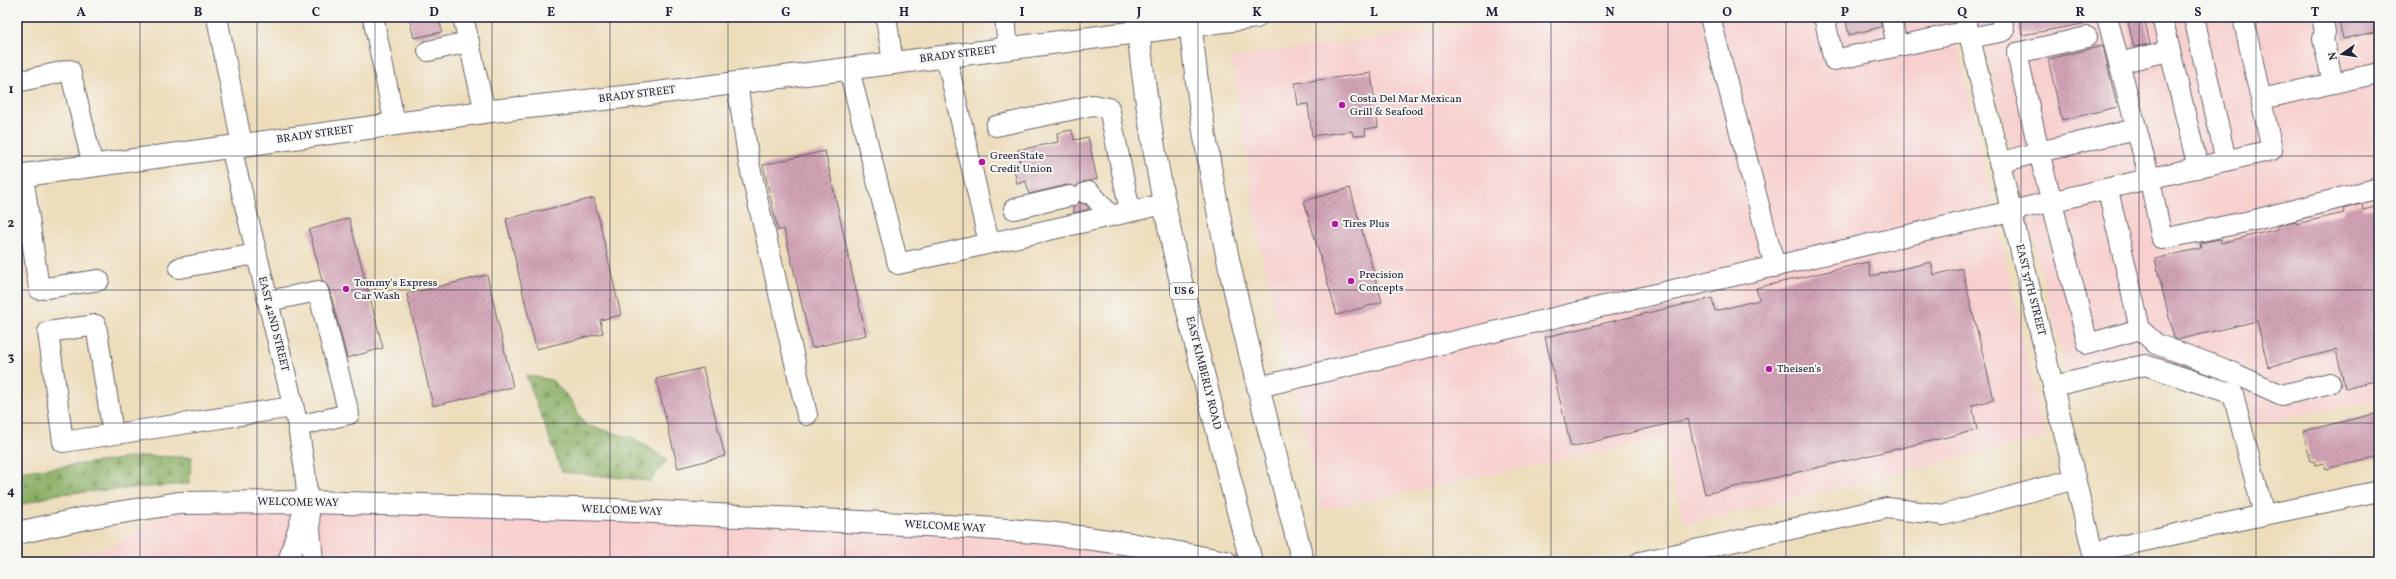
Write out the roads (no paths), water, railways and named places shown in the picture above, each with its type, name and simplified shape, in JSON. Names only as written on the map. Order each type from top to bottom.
[{"type":"main road","name":"BRADY STREET","points":[[20,176],[485,112],[737,83],[1008,48],[1137,24],[1256,17]]},
{"type":"main road","points":[[1191,21],[1204,141],[1234,290],[1302,562]]},
{"type":"main road","name":"EAST KIMBERLY ROAD","points":[[1137,24],[1144,85],[1164,204],[1190,319],[1251,562]]},
{"type":"main road","name":"WELCOME WAY","points":[[17,533],[91,517],[179,503],[307,502],[613,510],[1048,533],[1131,544],[1226,562]]},
{"type":"street","name":"EAST 42ND STREET","points":[[217,17],[236,146],[256,254],[298,426],[313,562]]},
{"type":"street","points":[[373,17],[395,124]]},
{"type":"street","points":[[463,17],[485,112]]},
{"type":"street","points":[[886,17],[893,63]]},
{"type":"street","points":[[1005,17],[1008,48]]},
{"type":"street","points":[[1710,17],[1775,268]]},
{"type":"street","points":[[1824,17],[1834,60],[1967,29],[2004,31],[2001,17]]},
{"type":"street","points":[[1891,17],[1897,46]]},
{"type":"street","points":[[2107,17],[2150,180],[2162,239],[2255,220],[2379,188]]},
{"type":"street","points":[[2162,17],[2168,51],[2198,168]]},
{"type":"street","points":[[2194,17],[2226,161]]},
{"type":"street","points":[[1258,388],[2011,213],[2272,150],[2242,17]]},
{"type":"street","points":[[2309,17],[2313,33],[2323,39]]},
{"type":"street","points":[[2322,17],[2325,32],[2323,39],[2333,83]]},
{"type":"street","name":"EAST 37TH STREET","points":[[1967,29],[2094,557]]},
{"type":"street","points":[[2087,37],[2017,53],[2051,203],[2088,344],[2140,329]]},
{"type":"street","points":[[428,51],[469,42]]},
{"type":"street","points":[[2119,63],[2168,51]]},
{"type":"street","points":[[946,56],[989,243]]},
{"type":"street","points":[[849,69],[898,264],[1164,204]]},
{"type":"street","points":[[17,82],[70,70],[93,166]]},
{"type":"street","points":[[2261,99],[2379,73]]},
{"type":"street","points":[[737,83],[749,163],[807,415]]},
{"type":"street","points":[[996,126],[1093,105],[1109,108],[1120,213]]},
{"type":"street","points":[[1999,163],[2136,129]]},
{"type":"street","points":[[20,176],[39,289],[99,280]]},
{"type":"street","points":[[2108,190],[2140,329],[2156,344],[2227,370],[2282,395],[2330,383]]},
{"type":"street","points":[[1014,209],[1090,192],[1120,213]]},
{"type":"street","points":[[180,268],[256,254]]},
{"type":"street","points":[[268,301],[318,291],[349,414],[298,426]]},
{"type":"street","points":[[113,434],[96,325],[48,332],[63,442],[293,407]]},
{"type":"street","points":[[2053,386],[2145,365],[2233,394],[2264,515]]},
{"type":"street","points":[[1640,562],[1887,508],[1944,515],[2075,479]]},
{"type":"street","points":[[2094,557],[2264,515],[2379,491]]},
{"type":"street","points":[[288,562],[307,502]]},
{"type":"place","name":"Costa Del Mar Mexican Grill & Seafood","points":[[1342,105]]},
{"type":"place","name":"GreenState Credit Union","points":[[982,162]]},
{"type":"place","name":"Tires Plus","points":[[1335,224]]},
{"type":"place","name":"Precision Concepts","points":[[1351,281]]},
{"type":"place","name":"Tommy's Express Car Wash","points":[[346,289]]},
{"type":"place","name":"Theisen's","points":[[1769,369]]}]
